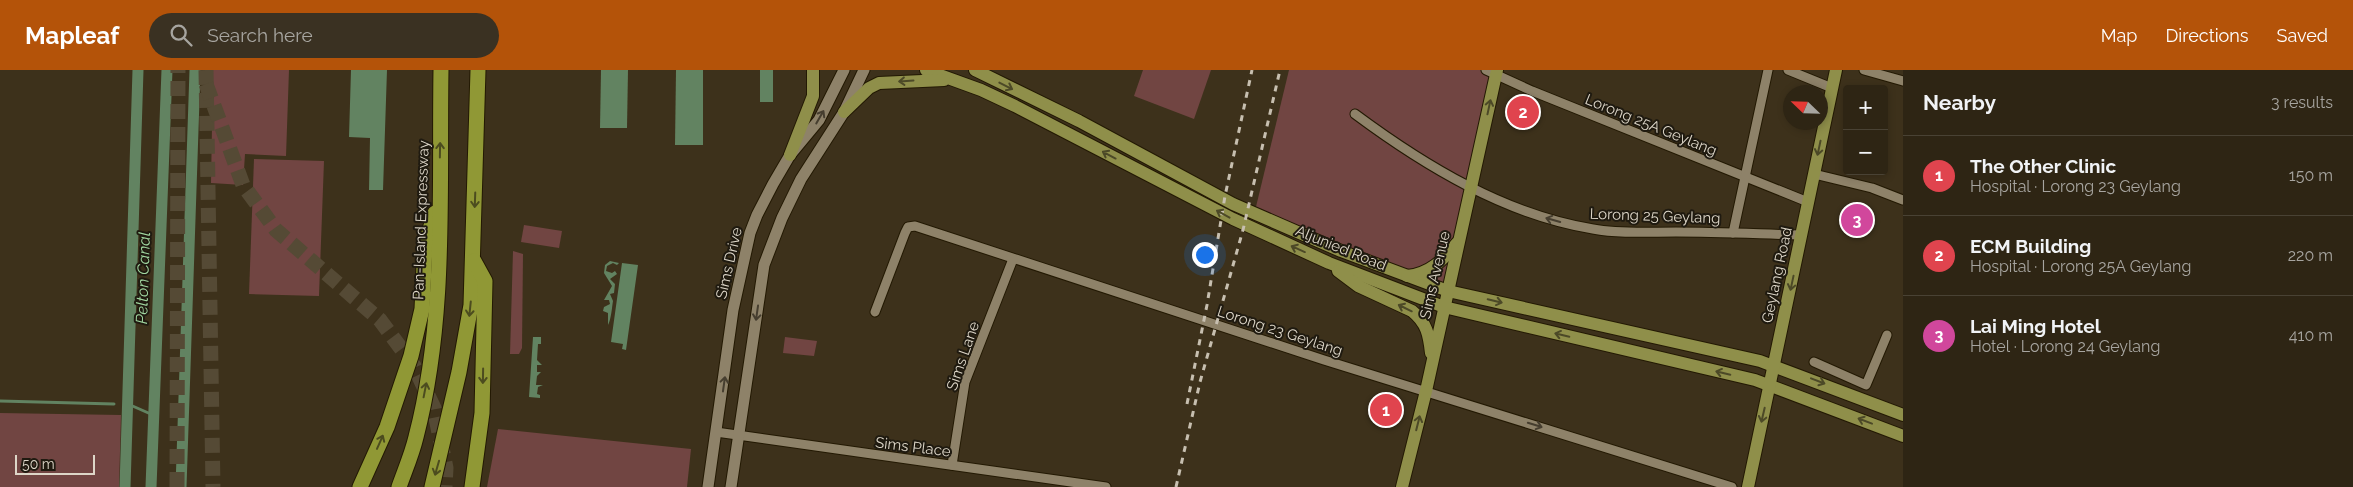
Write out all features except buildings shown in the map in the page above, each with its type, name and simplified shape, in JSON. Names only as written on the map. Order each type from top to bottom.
[{"type":"highway","name":"Pan-Island Expressway","points":[[399,487],[416,437],[431,358],[432,259],[425,246],[439,199],[441,70]]},
{"type":"highway","points":[[432,487],[441,455],[466,341],[471,305],[474,260],[478,70]]},
{"type":"highway","points":[[360,487],[387,427],[411,356],[432,259]]},
{"type":"highway","points":[[472,487],[482,413],[485,281],[474,260]]},
{"type":"main road","points":[[790,155],[813,96],[813,70]]},
{"type":"main road","name":"Aljunied Road","points":[[926,70],[1015,106],[1232,219],[1329,263],[1444,307],[1770,385],[1903,436]]},
{"type":"main road","name":"Aljunied Road","points":[[975,70],[1079,121],[1254,215],[1340,251],[1407,276],[1448,291],[1774,365],[1903,415]]},
{"type":"main road","name":"Geylang Road","points":[[1748,487],[1836,70]]},
{"type":"main road","name":"Sims Avenue","points":[[1402,487],[1426,391],[1472,187],[1493,72]]},
{"type":"main road","points":[[844,112],[869,88],[879,83],[954,80]]},
{"type":"main road","points":[[1407,276],[1418,275],[1443,260],[1460,239]]},
{"type":"main road","points":[[1329,263],[1358,286],[1412,311],[1420,317],[1429,335],[1432,364]]},
{"type":"street","name":"Sims Drive","points":[[708,487],[733,310],[750,233],[756,215],[790,155],[819,120],[844,70]]},
{"type":"street","points":[[731,487],[764,265],[782,218],[801,179],[844,112],[864,70]]},
{"type":"street","points":[[1734,233],[1768,70]]},
{"type":"street","points":[[1788,70],[1832,88]]},
{"type":"street","points":[[1864,70],[1903,81]]},
{"type":"street","name":"Lorong 25A Geylang","points":[[1493,72],[1745,178],[1808,202]]},
{"type":"street","name":"Lorong 25 Geylang","points":[[1355,114],[1408,150],[1472,187],[1534,214],[1595,230],[1802,235]]},
{"type":"street","points":[[1814,174],[1872,188],[1903,200]]},
{"type":"street","name":"Lorong 23 Geylang","points":[[875,312],[908,227],[915,226],[1426,391],[1732,487]]},
{"type":"street","name":"Sims Lane","points":[[952,465],[965,382],[1013,259]]},
{"type":"street","points":[[1814,362],[1866,385],[1887,335]]},
{"type":"street","name":"Sims Place","points":[[716,432],[1106,487]]},
{"type":"shaded area","points":[[213,70],[289,70],[286,156],[245,154],[243,185],[211,183]]},
{"type":"shaded area","points":[[351,70],[387,70],[383,190],[369,190],[370,138],[349,137]]},
{"type":"shaded area","points":[[601,70],[628,70],[627,128],[600,128]]},
{"type":"shaded area","points":[[676,70],[703,70],[703,145],[675,145]]},
{"type":"shaded area","points":[[760,70],[773,70],[773,102],[760,102]]},
{"type":"shaded area","points":[[1143,70],[1211,70],[1194,119],[1134,96]]},
{"type":"shaded area","points":[[1289,70],[1486,70],[1496,76],[1448,291],[1254,215]]},
{"type":"shaded area","points":[[254,159],[324,161],[319,296],[249,294]]},
{"type":"shaded area","points":[[524,225],[562,231],[559,248],[521,242]]},
{"type":"shaded area","points":[[513,251],[523,254],[522,348],[519,354],[510,354]]},
{"type":"shaded area","points":[[610,261],[619,263],[607,266],[606,271],[612,273],[615,271],[617,274],[610,279],[615,284],[614,293],[610,294],[613,301],[608,325],[608,313],[603,311],[604,307],[610,304],[609,300],[604,300],[612,286],[604,273],[605,265]]},
{"type":"shaded area","points":[[622,263],[638,265],[626,350],[622,349],[623,344],[611,342]]},
{"type":"shaded area","points":[[533,337],[541,337],[541,344],[538,344],[537,360],[542,365],[537,365],[537,372],[541,372],[537,376],[536,385],[543,385],[538,387],[537,394],[540,395],[540,398],[529,397]]},
{"type":"shaded area","points":[[785,337],[817,341],[814,356],[783,353]]},
{"type":"shaded area","points":[[0,413],[121,415],[119,487],[0,487]]},
{"type":"shaded area","points":[[498,429],[691,449],[687,487],[487,487]]},
{"type":"waterway","name":"Pelton Canal","points":[[125,487],[138,70]]},
{"type":"waterway","name":"Pelton Canal","points":[[151,487],[167,70]]},
{"type":"waterway","name":"Pelton Canal","points":[[181,487],[195,70]]},
{"type":"waterway","points":[[0,401],[114,404]]},
{"type":"waterway","points":[[128,404],[153,415]]},
{"type":"tunnel","points":[[177,487],[178,70]]},
{"type":"tunnel","points":[[206,70],[213,487]]},
{"type":"tunnel","points":[[206,84],[243,185],[276,230],[380,320],[414,366],[434,408],[446,468],[445,487]]},
{"type":"railway","points":[[1187,404],[1207,305],[1225,196],[1252,70]]},
{"type":"railway","points":[[1176,487],[1200,382],[1243,230],[1280,70]]},
{"type":"place","name":"ECM Building","points":[[1523,112]]},
{"type":"place","name":"Lai Ming Hotel","points":[[1857,220]]},
{"type":"place","name":"The Other Clinic","points":[[1386,410]]}]
